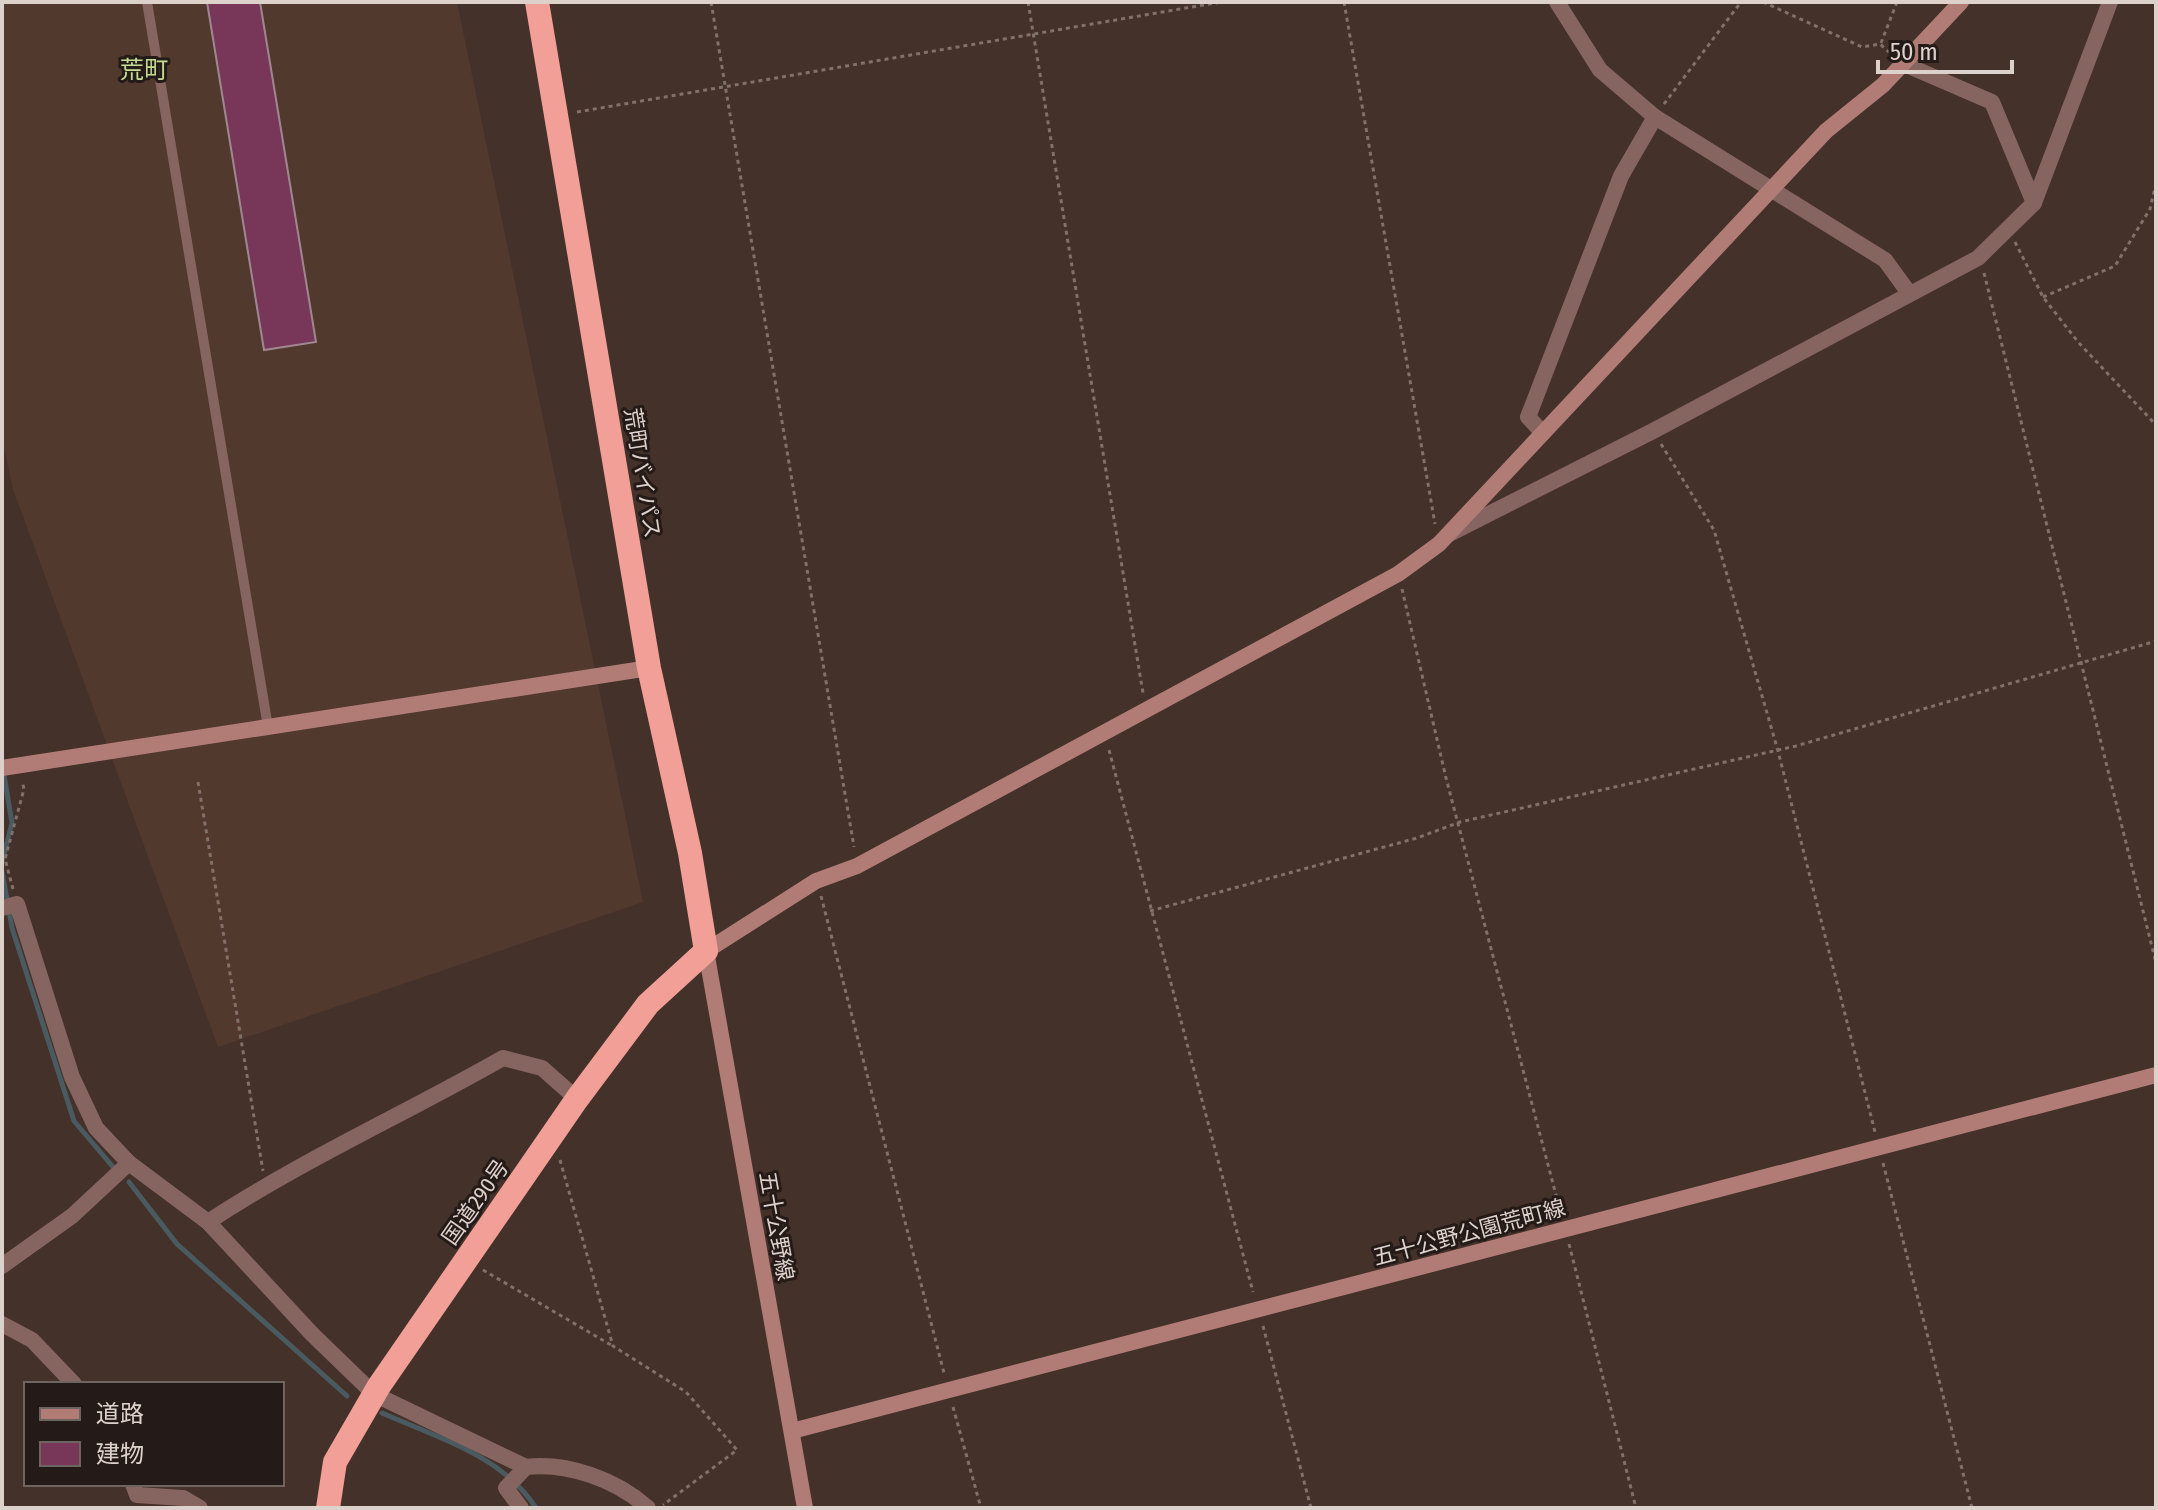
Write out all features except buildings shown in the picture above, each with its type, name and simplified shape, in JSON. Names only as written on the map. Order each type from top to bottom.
[{"type":"highway","name":"荒町バイパス","points":[[537,2],[649,668],[690,853],[706,951]]},
{"type":"highway","name":"国道290号","points":[[328,1508],[335,1462],[374,1394],[554,1137],[577,1099],[648,1004],[706,951]]},
{"type":"street","points":[[1557,2],[1600,70],[1655,117],[1885,260],[1909,293]]},
{"type":"street","points":[[706,951],[816,881],[857,866],[1398,574],[1443,539],[1826,131],[1904,64],[1961,2]]},
{"type":"street","points":[[1443,539],[1978,258],[2034,203],[2110,2]]},
{"type":"street","points":[[1904,64],[1992,102],[2034,203]]},
{"type":"street","points":[[1543,433],[1528,417],[1621,176],[1655,117]]},
{"type":"street","points":[[10,766],[649,668]]},
{"type":"street","points":[[10,906],[72,1077],[96,1128],[129,1163],[208,1222],[312,1334],[374,1394],[526,1467],[545,1465],[610,1482],[630,1492],[648,1508]]},
{"type":"street","name":"五十公野線","points":[[706,951],[805,1508]]},
{"type":"street","points":[[208,1222],[265,1186],[503,1058],[542,1068],[577,1099]]},
{"type":"street","name":"五十公野公園荒町線","points":[[792,1431],[2156,1075]]},
{"type":"street","points":[[2,1266],[72,1216],[129,1163]]},
{"type":"street","points":[[2,1324],[32,1340],[72,1382]]},
{"type":"street","points":[[521,1508],[506,1488],[526,1467]]},
{"type":"street","points":[[134,1486],[137,1495],[183,1498],[200,1508]]},
{"type":"lane","points":[[147,2],[268,727]]},
{"type":"path","points":[[711,2],[857,866]]},
{"type":"path","points":[[1028,2],[1146,710]]},
{"type":"path","points":[[557,115],[1221,2]]},
{"type":"path","points":[[1344,2],[1443,539]]},
{"type":"path","points":[[1655,117],[1741,2]]},
{"type":"path","points":[[1763,2],[1862,47],[1880,44],[1904,64]]},
{"type":"path","points":[[1880,44],[1897,2]]},
{"type":"path","points":[[2043,297],[2115,266],[2150,209],[2156,183]]},
{"type":"path","points":[[2008,228],[2043,297],[2078,342],[2156,425]]},
{"type":"path","points":[[1978,258],[1986,278],[2156,963]]},
{"type":"path","points":[[1653,431],[1714,530],[1778,751],[1972,1508]]},
{"type":"path","points":[[1398,574],[1636,1508]]},
{"type":"path","points":[[1150,911],[1417,838],[1460,822],[1495,817],[1778,751],[2156,641]]},
{"type":"path","points":[[1104,731],[1311,1508]]},
{"type":"path","points":[[10,766],[24,789],[5,859],[10,906]]},
{"type":"path","points":[[198,782],[265,1186]]},
{"type":"path","points":[[816,881],[836,942],[981,1508]]},
{"type":"path","points":[[554,1137],[613,1346]]},
{"type":"path","points":[[466,1260],[686,1392],[737,1450],[659,1508]]},
{"type":"shaded area","points":[[2,2],[457,2],[643,902],[218,1047],[13,489],[2,437]]},
{"type":"waterway","points":[[2,862],[12,823],[3,769]]},
{"type":"waterway","points":[[2,871],[12,928],[74,1121],[113,1167]]},
{"type":"waterway","points":[[129,1182],[177,1244],[347,1396]]},
{"type":"waterway","points":[[382,1413],[487,1461],[522,1490],[536,1508]]},
{"type":"district","name":"荒町","points":[[144,70]]}]
